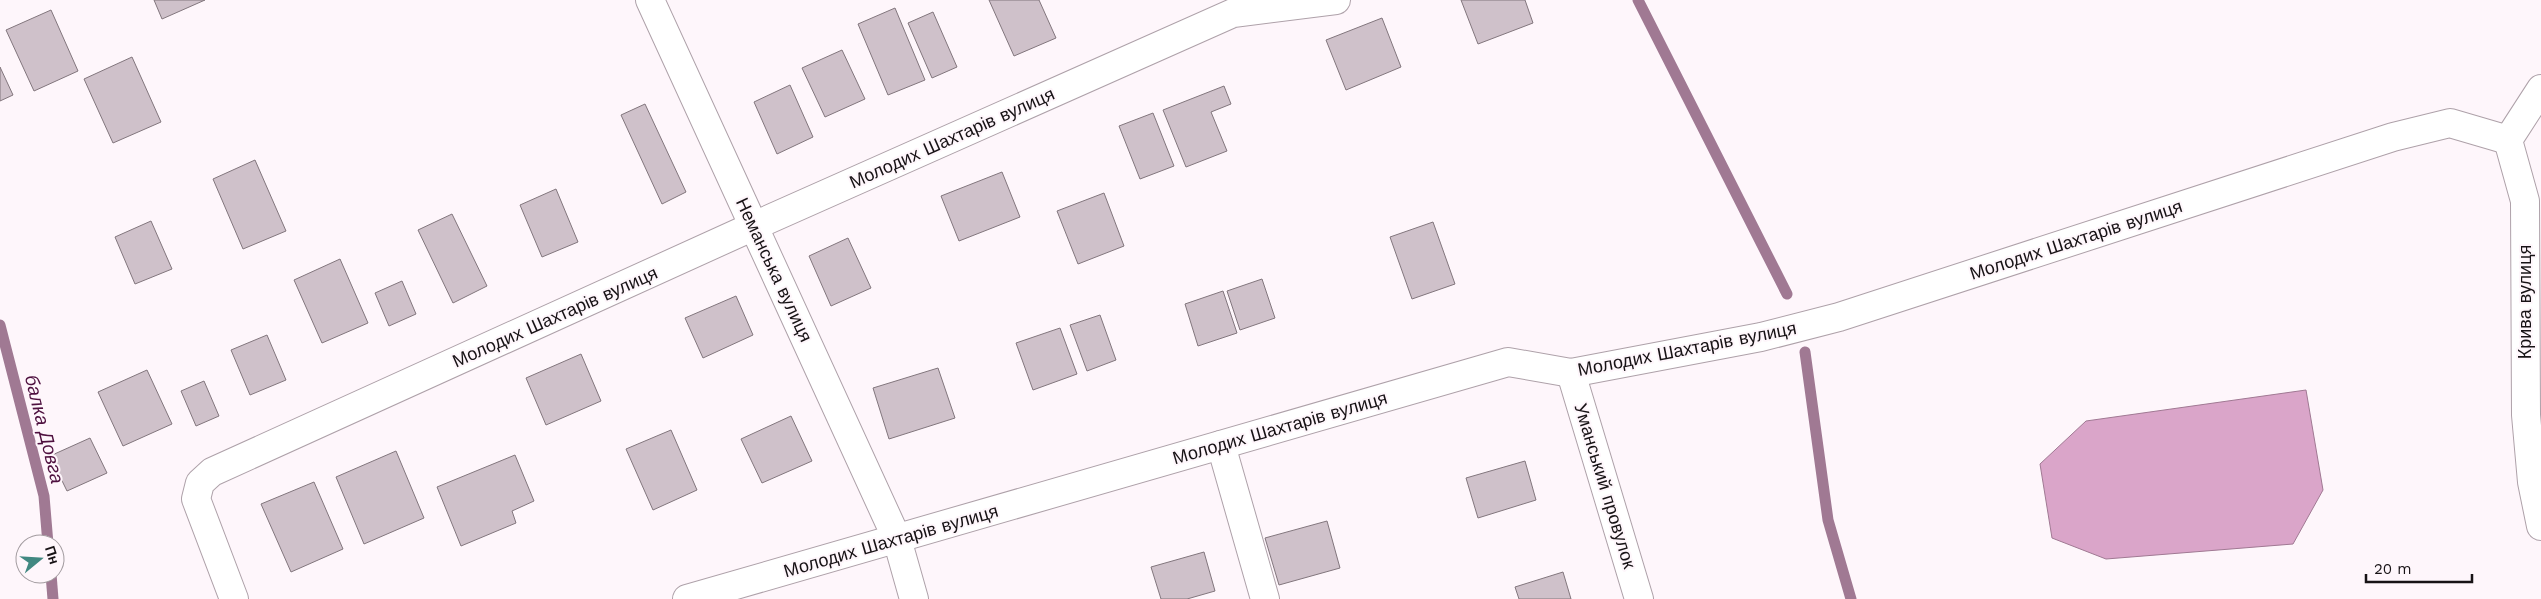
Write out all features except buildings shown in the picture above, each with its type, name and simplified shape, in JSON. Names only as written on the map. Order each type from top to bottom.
[{"type":"street","name":"Неманська вулиця","points":[[650,0],[898,539],[914,599]]},
{"type":"street","name":"Молодих Шахтарів вулиця","points":[[234,599],[196,499],[200,483],[212,472],[1230,7],[1336,0]]},
{"type":"street","points":[[2508,140],[2541,89]]},
{"type":"street","name":"Молодих Шахтарів вулиця","points":[[687,599],[1508,362],[1571,373],[1761,337],[1839,317],[2393,137],[2450,123],[2508,140]]},
{"type":"street","name":"Крива вулиця","points":[[2508,140],[2525,201],[2526,415],[2532,482],[2541,526]]},
{"type":"street","name":"Уманський провулок","points":[[1571,373],[1639,599]]},
{"type":"street","points":[[1221,445],[1265,599]]},
{"type":"shaded area","points":[[2306,390],[2323,490],[2293,544],[2106,559],[2052,538],[2040,464],[2086,421]]},
{"type":"waterway","points":[[1638,0],[1787,294]]},
{"type":"waterway","name":"балка Довга","points":[[0,325],[44,496],[47,534]]},
{"type":"waterway","points":[[1805,352],[1828,520],[1851,599]]},
{"type":"waterway","name":"балка Довга","points":[[52,584],[53,599]]}]
